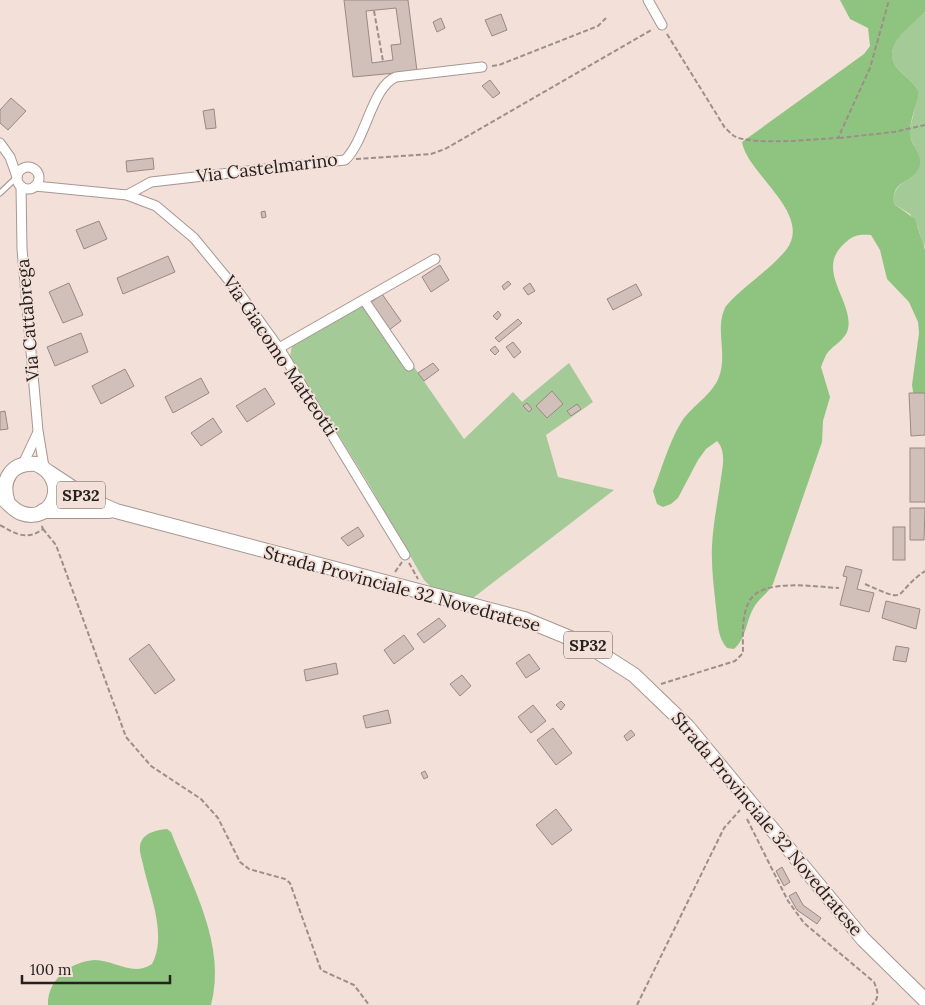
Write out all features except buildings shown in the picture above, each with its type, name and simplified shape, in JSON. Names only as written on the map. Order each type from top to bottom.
[{"type":"main road","points":[[0,468],[20,465],[36,464],[47,470],[56,486],[55,494],[53,501],[39,512],[20,512],[4,499],[5,482],[10,472],[20,465]]},
{"type":"main road","name":"Strada Provinciale 32 Novedratese","points":[[47,470],[83,496],[116,511],[524,620],[587,644],[634,675],[687,726],[863,939],[925,1000]]},
{"type":"main road","name":"Strada Provinciale 32 Novedratese","points":[[39,512],[116,511]]},
{"type":"street","points":[[648,0],[662,25]]},
{"type":"street","name":"Via Castelmarino","points":[[127,195],[150,182],[344,160],[358,143],[386,82],[396,77],[482,67]]},
{"type":"street","points":[[0,143],[10,157],[21,186],[33,187]]},
{"type":"street","points":[[10,157],[26,167],[36,170],[39,176],[21,208]]},
{"type":"street","points":[[17,177],[20,170],[26,167]]},
{"type":"street","name":"Via Giacomo Matteotti","points":[[39,176],[60,190]]},
{"type":"street","name":"Via Cattabrega","points":[[21,186],[22,249],[38,432],[47,470]]},
{"type":"street","name":"Via Giacomo Matteotti","points":[[33,187],[127,195],[156,206],[194,238],[240,294],[279,348],[405,555]]},
{"type":"street","points":[[279,348],[435,259]]},
{"type":"street","points":[[364,300],[409,366]]},
{"type":"street","points":[[20,465],[38,432]]},
{"type":"lane","points":[[2,191],[17,177]]},
{"type":"lane","points":[[2,191],[21,186]]},
{"type":"path","points":[[838,138],[870,68],[889,0]]},
{"type":"path","points":[[374,10],[383,61]]},
{"type":"path","points":[[482,67],[499,65],[598,26],[606,18]]},
{"type":"path","points":[[344,160],[390,159],[430,154],[445,149],[662,25],[720,120],[734,136],[743,139],[784,141],[838,138],[894,132],[925,125]]},
{"type":"path","points":[[39,512],[43,529],[56,545],[126,737],[151,766],[207,805],[218,818],[240,862],[249,869],[285,879],[290,883],[321,970],[354,985],[369,1005]]},
{"type":"path","points":[[0,525],[21,537],[34,535],[43,529]]},
{"type":"path","points":[[385,582],[401,564],[405,555]]},
{"type":"path","points":[[405,555],[423,593]]},
{"type":"path","points":[[865,584],[892,597],[902,594],[925,571]]},
{"type":"path","points":[[651,691],[667,681],[735,661],[743,653],[744,616],[750,599],[764,588],[783,586],[839,588]]},
{"type":"path","points":[[637,1005],[724,828],[742,808],[788,901],[804,923],[874,982],[878,992],[877,1000],[872,1005]]},
{"type":"green space","points":[[840,0],[925,0],[925,12],[899,38],[894,45],[892,53],[893,61],[898,69],[919,92],[910,135],[919,155],[920,164],[916,173],[898,186],[894,196],[894,204],[915,219],[925,250],[925,416],[914,398],[912,385],[919,333],[918,322],[909,302],[887,279],[880,250],[871,235],[854,236],[837,252],[833,263],[837,285],[846,307],[848,329],[842,339],[828,352],[821,367],[830,397],[823,421],[822,442],[773,584],[755,605],[738,645],[734,649],[727,648],[721,639],[718,629],[712,570],[714,521],[723,463],[720,445],[717,441],[706,449],[678,498],[671,504],[663,507],[657,504],[653,491],[677,429],[691,410],[712,389],[719,377],[722,359],[721,323],[726,306],[779,258],[786,250],[792,236],[792,222],[786,208],[746,154],[742,142],[864,54],[870,46],[868,28],[850,19]]},
{"type":"green space","points":[[925,12],[924,249],[918,227],[910,214],[894,204],[896,190],[913,176],[914,146],[910,137],[910,128],[919,92],[898,69],[893,61],[892,53],[894,45],[905,30]]},
{"type":"green space","points":[[369,302],[464,439],[513,392],[522,402],[569,363],[593,402],[546,435],[558,477],[614,490],[469,601],[432,588],[424,580],[370,486],[290,356],[292,346]]},
{"type":"green space","points":[[167,829],[171,832],[197,895],[211,939],[215,983],[211,1005],[48,1005],[49,996],[56,980],[69,968],[77,964],[95,960],[138,969],[152,964],[156,954],[158,930],[140,846],[147,835],[154,831]]}]
